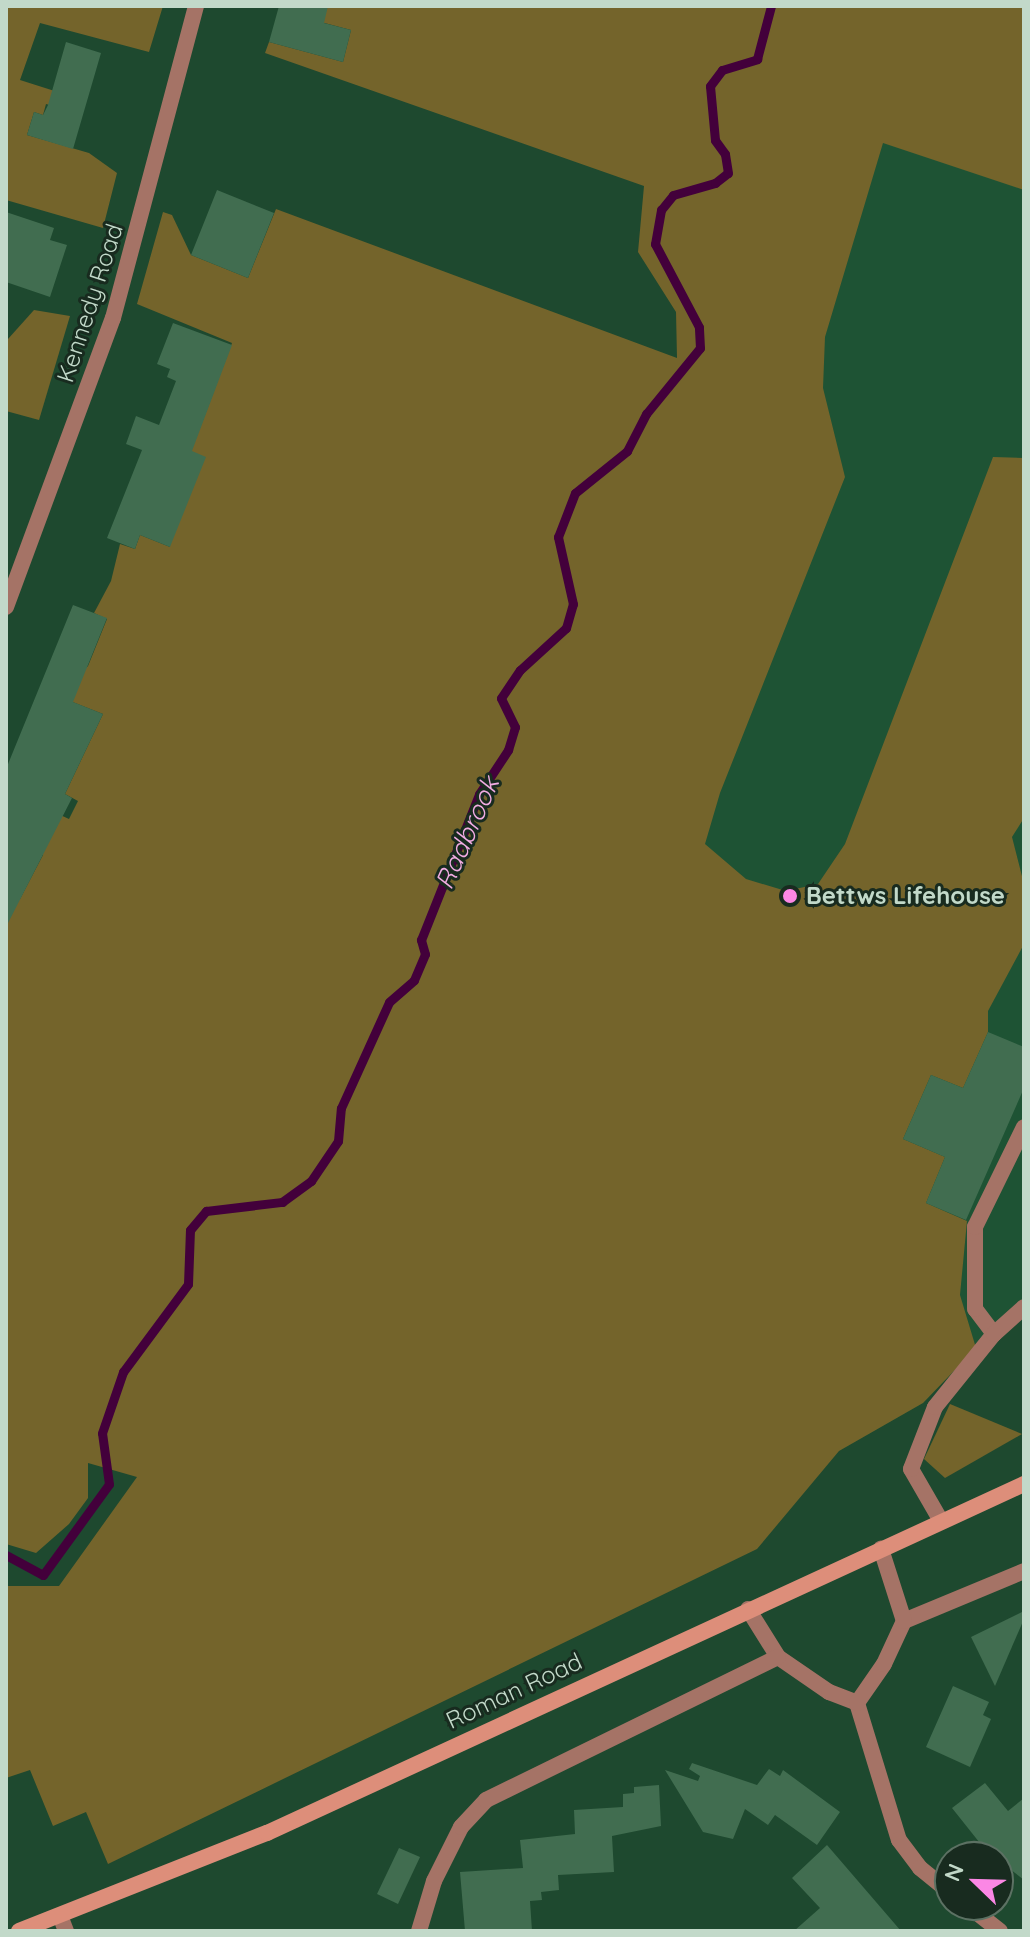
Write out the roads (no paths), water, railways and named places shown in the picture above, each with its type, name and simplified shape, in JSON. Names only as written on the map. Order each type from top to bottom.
[{"type":"main road","name":"Roman Road","points":[[19,1931],[63,1924],[1024,1484]]},
{"type":"street","name":"Kennedy Road","points":[[6,607],[113,318],[196,6]]},
{"type":"street","points":[[994,1334],[975,1309],[975,1227],[1024,1127]]},
{"type":"street","points":[[941,1521],[911,1469],[935,1407],[994,1334],[1024,1307]]},
{"type":"street","points":[[881,1549],[904,1621]]},
{"type":"street","points":[[857,1703],[884,1664],[904,1621],[1024,1571]]},
{"type":"street","points":[[748,1609],[778,1657],[829,1692],[857,1703]]},
{"type":"street","points":[[419,1931],[434,1881],[461,1827],[486,1800],[778,1657]]},
{"type":"street","points":[[857,1703],[899,1840],[920,1868],[934,1879]]},
{"type":"waterway","name":"Radbrook","points":[[6,1555],[43,1575],[109,1484],[102,1433],[123,1372],[188,1284],[190,1230],[206,1211],[282,1202],[311,1181],[338,1141],[341,1108],[389,1002],[414,980],[425,954],[421,940],[479,794],[508,750],[515,727],[501,698],[520,670],[566,628],[573,604],[558,537],[575,493],[627,451],[646,414],[700,348],[699,327],[655,244],[661,210],[673,195],[715,183],[728,173],[725,154],[715,140],[710,86],[722,70],[757,59],[771,6]]},
{"type":"place","name":"Bettws Lifehouse","points":[[790,896]]}]
